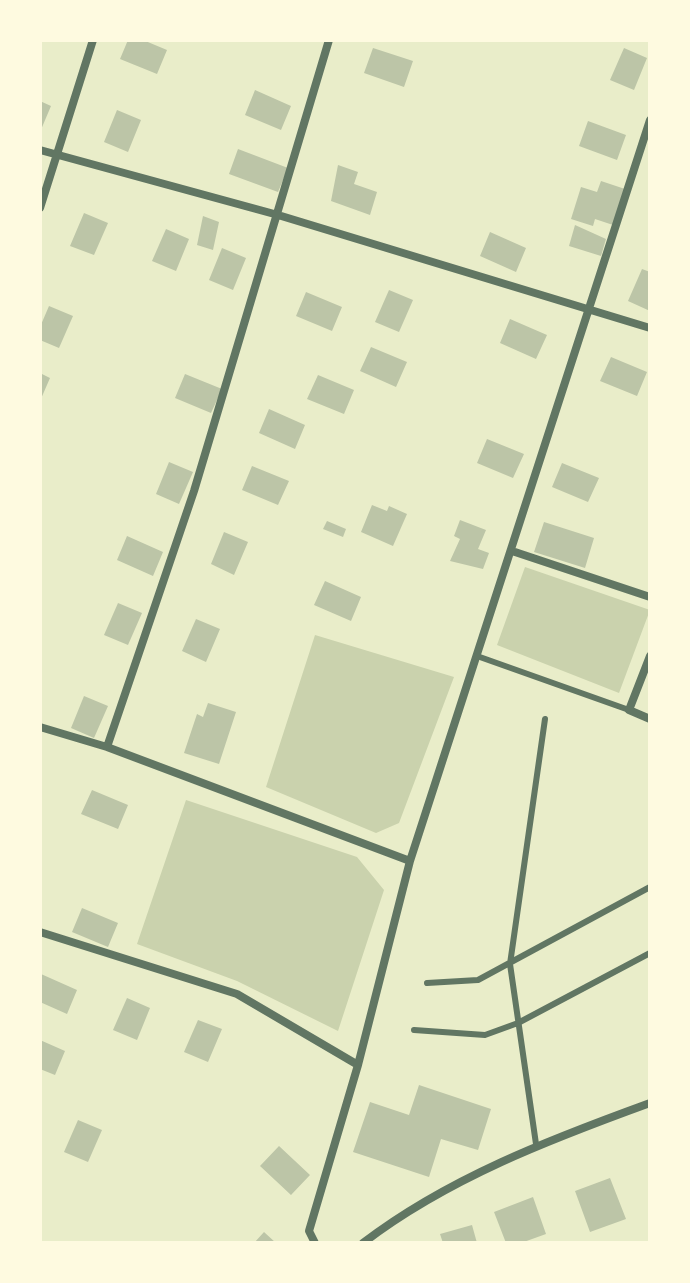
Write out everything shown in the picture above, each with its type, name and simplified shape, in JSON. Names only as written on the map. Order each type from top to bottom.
[{"type":"street","points":[[40,208],[93,40]]},
{"type":"street","points":[[107,747],[194,491],[329,40]]},
{"type":"street","points":[[315,1243],[309,1231],[358,1065],[410,861],[650,120]]},
{"type":"street","points":[[40,150],[278,215],[650,328]]},
{"type":"street","points":[[512,551],[650,597]]},
{"type":"street","points":[[650,656],[629,710],[650,719]]},
{"type":"street","points":[[40,727],[107,747],[410,861]]},
{"type":"street","points":[[40,932],[237,994],[358,1065]]},
{"type":"street","points":[[363,1243],[389,1223],[536,1144],[650,1103]]},
{"type":"lane","points":[[477,656],[629,710]]},
{"type":"lane","points":[[536,1144],[510,964],[545,719]]},
{"type":"lane","points":[[427,983],[478,980],[650,887]]},
{"type":"lane","points":[[414,1030],[485,1035],[518,1023],[650,953]]},
{"type":"green space","points":[[525,567],[650,610],[619,693],[497,645]]},
{"type":"green space","points":[[315,635],[454,677],[399,823],[376,833],[266,787]]},
{"type":"green space","points":[[186,800],[357,857],[384,890],[338,1031],[237,981],[137,944]]},
{"type":"building","points":[[128,40],[143,40],[167,50],[157,74],[120,59]]},
{"type":"building","points":[[373,48],[413,61],[404,87],[364,73]]},
{"type":"building","points":[[624,48],[647,58],[634,90],[610,80]]},
{"type":"building","points":[[255,90],[291,106],[281,130],[245,115]]},
{"type":"building","points":[[40,101],[51,106],[40,132]]},
{"type":"building","points":[[117,110],[141,120],[128,152],[104,142]]},
{"type":"building","points":[[588,121],[626,135],[617,160],[579,146]]},
{"type":"building","points":[[238,149],[288,168],[278,192],[229,174]]},
{"type":"building","points":[[338,165],[358,172],[354,184],[377,192],[370,215],[331,201]]},
{"type":"building","points":[[601,181],[625,189],[613,225],[595,219],[593,226],[571,219],[581,187],[597,192]]},
{"type":"building","points":[[84,213],[108,223],[94,255],[70,246]]},
{"type":"building","points":[[203,216],[219,222],[213,250],[197,245]]},
{"type":"building","points":[[575,225],[606,239],[601,256],[569,246]]},
{"type":"building","points":[[166,229],[189,239],[176,271],[152,261]]},
{"type":"building","points":[[490,232],[526,248],[516,272],[480,256]]},
{"type":"building","points":[[222,248],[246,258],[233,290],[209,280]]},
{"type":"building","points":[[642,269],[650,272],[650,311],[628,301]]},
{"type":"building","points":[[389,290],[413,300],[399,332],[375,322]]},
{"type":"building","points":[[306,292],[342,307],[332,331],[296,316]]},
{"type":"building","points":[[49,306],[73,316],[59,348],[40,340],[40,327]]},
{"type":"building","points":[[510,319],[547,335],[536,359],[500,343]]},
{"type":"building","points":[[371,347],[407,362],[396,387],[360,371]]},
{"type":"building","points":[[611,357],[647,372],[637,396],[600,381]]},
{"type":"building","points":[[40,373],[50,378],[40,401]]},
{"type":"building","points":[[185,374],[222,389],[211,413],[175,398]]},
{"type":"building","points":[[318,375],[354,390],[344,414],[307,399]]},
{"type":"building","points":[[269,409],[305,425],[295,449],[259,433]]},
{"type":"building","points":[[487,439],[524,454],[513,478],[477,463]]},
{"type":"building","points":[[169,462],[193,472],[179,504],[156,494]]},
{"type":"building","points":[[562,463],[599,478],[588,502],[552,487]]},
{"type":"building","points":[[252,466],[289,481],[278,505],[242,490]]},
{"type":"building","points":[[372,505],[387,511],[389,506],[407,514],[393,546],[361,532]]},
{"type":"building","points":[[460,520],[486,530],[478,549],[489,553],[483,569],[450,561],[460,539],[454,536]]},
{"type":"building","points":[[327,521],[346,529],[343,537],[323,529]]},
{"type":"building","points":[[544,522],[594,538],[585,568],[534,552]]},
{"type":"building","points":[[224,532],[248,542],[234,575],[211,564]]},
{"type":"building","points":[[127,536],[163,552],[153,576],[117,560]]},
{"type":"building","points":[[325,581],[361,597],[351,621],[314,605]]},
{"type":"building","points":[[118,603],[142,613],[128,645],[104,635]]},
{"type":"building","points":[[196,619],[220,629],[206,662],[182,651]]},
{"type":"building","points":[[84,696],[108,706],[94,738],[71,728]]},
{"type":"building","points":[[208,703],[236,712],[219,764],[184,753],[197,714],[203,717]]},
{"type":"building","points":[[92,790],[128,805],[118,829],[81,814]]},
{"type":"building","points":[[82,908],[118,923],[108,947],[72,932]]},
{"type":"building","points":[[41,974],[77,990],[67,1014],[40,1002]]},
{"type":"building","points":[[127,998],[150,1008],[137,1040],[113,1030]]},
{"type":"building","points":[[198,1020],[222,1029],[208,1062],[184,1052]]},
{"type":"building","points":[[40,1040],[65,1051],[55,1075],[40,1069]]},
{"type":"building","points":[[419,1085],[491,1109],[478,1150],[441,1139],[429,1177],[353,1152],[370,1102],[409,1115]]},
{"type":"building","points":[[78,1120],[102,1130],[88,1162],[64,1152]]},
{"type":"building","points":[[279,1146],[310,1175],[291,1195],[260,1166]]},
{"type":"building","points":[[610,1178],[626,1219],[590,1232],[575,1191]]},
{"type":"building","points":[[533,1197],[546,1234],[521,1243],[506,1243],[494,1212]]},
{"type":"building","points":[[472,1225],[477,1243],[443,1243],[440,1234]]},
{"type":"building","points":[[264,1232],[276,1243],[254,1243]]}]
